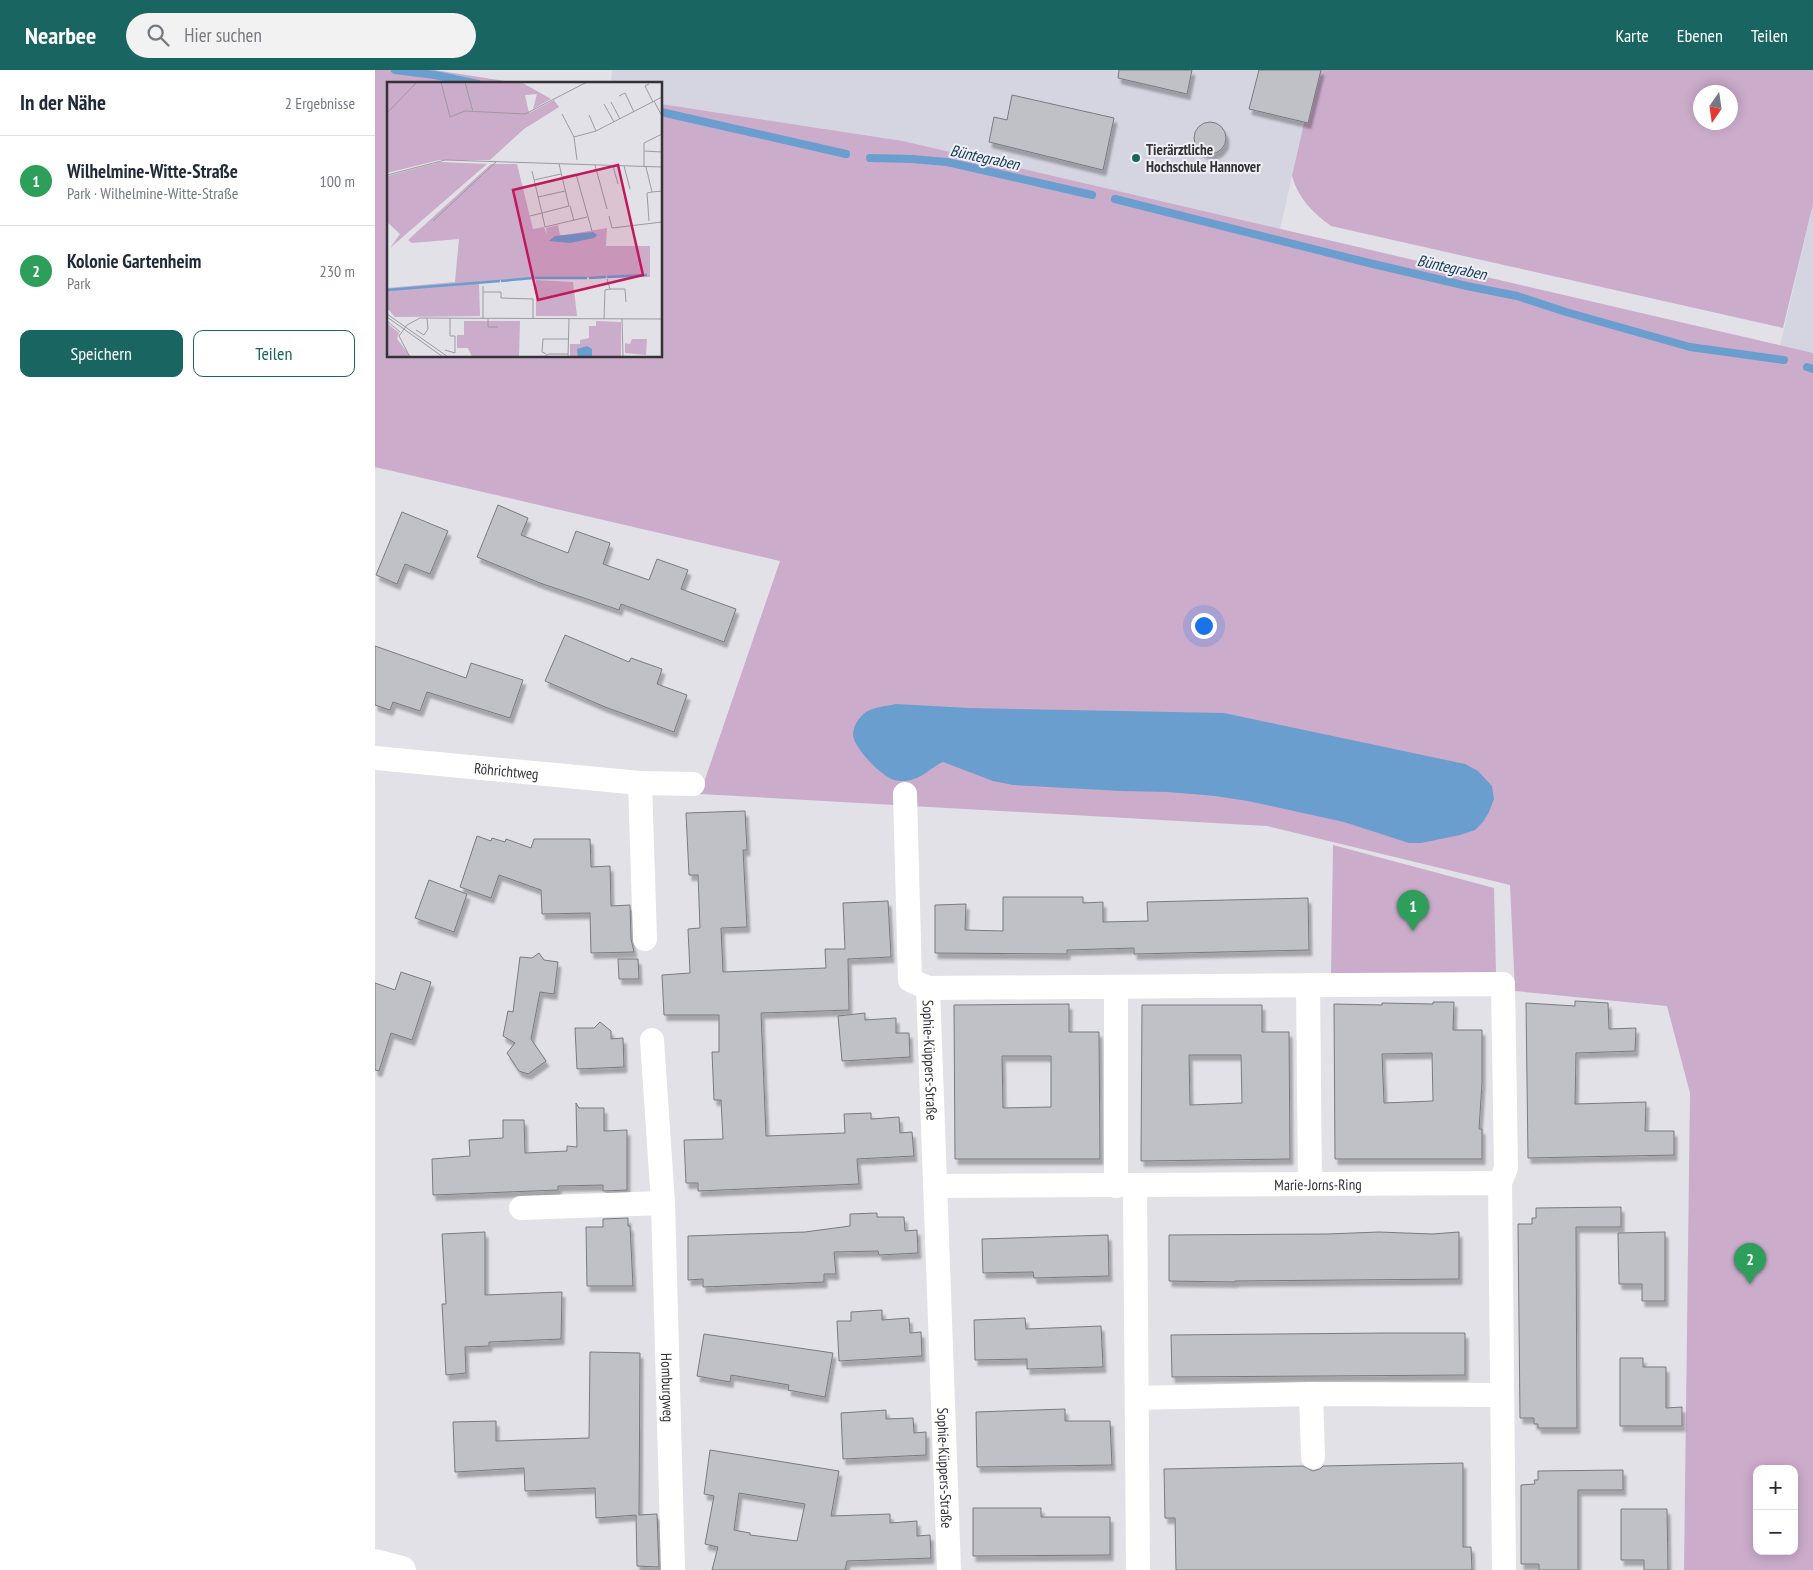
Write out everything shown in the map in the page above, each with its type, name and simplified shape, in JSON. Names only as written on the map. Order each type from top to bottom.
[{"type":"street","name":"Röhrichtweg","points":[[375,758],[640,783],[693,784]]},
{"type":"street","points":[[640,783],[645,939]]},
{"type":"street","name":"Sophie-Küppers-Straße","points":[[905,794],[910,980],[928,988],[937,1186],[949,1570]]},
{"type":"street","points":[[928,988],[1503,984],[1506,1168],[1500,1183],[1504,1570]]},
{"type":"street","points":[[1308,985],[1310,1184]]},
{"type":"street","points":[[1116,988],[1137,1398],[1138,1570]]},
{"type":"street","name":"Homburgweg","points":[[652,1040],[663,1203],[673,1570]]},
{"type":"street","name":"Marie-Jorns-Ring","points":[[1126,1186],[1500,1183]]},
{"type":"street","points":[[937,1186],[1126,1186]]},
{"type":"street","points":[[521,1208],[663,1203]]},
{"type":"street","points":[[1137,1398],[1311,1394],[1502,1395]]},
{"type":"street","points":[[1311,1394],[1313,1457]]},
{"type":"street","points":[[375,1563],[402,1570]]},
{"type":"shaded area","points":[[375,70],[434,70],[511,82],[387,82],[387,358],[663,358],[663,104],[903,141],[1813,353],[1813,1570],[1684,1570],[1690,1093],[1667,1006],[1515,991],[1510,885],[1267,826],[700,794],[780,561],[375,467]]},
{"type":"shaded area","name":"Tierärztliche Hochschule Hannover","points":[[612,70],[1316,70],[1280,229],[903,141],[663,104],[663,82],[611,82]]},
{"type":"shaded area","points":[[1316,70],[1813,70],[1813,204],[1783,328],[1331,226],[1307,204],[1292,176]]},
{"type":"shaded area","points":[[1813,204],[1813,353],[1780,346]]},
{"type":"shaded area","points":[[1333,845],[1494,888],[1496,973],[1331,976]]},
{"type":"water","points":[[896,704],[969,708],[1224,713],[1465,764],[1478,771],[1492,786],[1494,799],[1483,822],[1475,830],[1421,843],[1409,843],[1344,822],[1248,801],[1168,792],[1013,785],[993,781],[943,762],[921,776],[911,780],[897,781],[882,773],[869,761],[858,747],[853,735],[857,722],[866,712]]},
{"type":"building","points":[[1119,70],[1192,70],[1187,94],[1118,78]]},
{"type":"building","points":[[1259,70],[1321,70],[1308,123],[1249,109]]},
{"type":"building","points":[[1012,95],[1114,118],[1103,170],[989,142],[994,117],[1007,120]]},
{"type":"building","points":[[1210,122],[1221,127],[1226,138],[1221,149],[1210,154],[1199,149],[1194,138],[1199,127]]},
{"type":"building","points":[[498,505],[528,518],[521,535],[568,553],[576,531],[610,543],[603,564],[649,580],[657,559],[688,570],[681,589],[736,609],[724,642],[621,604],[619,610],[540,583],[477,557]]},
{"type":"building","points":[[402,512],[448,531],[430,574],[405,564],[397,584],[376,575]]},
{"type":"building","points":[[565,635],[629,662],[631,658],[662,669],[657,684],[687,695],[674,732],[605,707],[545,681]]},
{"type":"building","points":[[375,646],[466,678],[471,663],[523,680],[510,718],[427,692],[420,711],[393,702],[390,710],[375,705]]},
{"type":"building","points":[[745,811],[747,850],[743,850],[747,927],[721,928],[723,972],[826,968],[825,949],[845,949],[843,903],[888,901],[891,957],[848,959],[849,1010],[761,1013],[766,1136],[845,1133],[844,1114],[871,1113],[871,1119],[899,1117],[900,1133],[912,1132],[914,1156],[857,1159],[859,1184],[698,1191],[698,1183],[686,1183],[684,1140],[723,1139],[721,1100],[714,1100],[712,1052],[719,1052],[719,1015],[664,1015],[662,975],[690,973],[688,929],[700,928],[698,875],[689,875],[686,813]]},
{"type":"building","points":[[477,836],[491,841],[492,838],[505,842],[506,839],[531,848],[534,839],[590,839],[591,867],[610,866],[611,906],[630,905],[631,939],[634,952],[591,953],[590,913],[542,914],[541,890],[499,875],[491,898],[460,887]]},
{"type":"building","points":[[429,880],[467,894],[454,932],[415,918]]},
{"type":"building","points":[[1003,897],[1083,897],[1083,903],[1103,902],[1103,922],[1148,921],[1147,902],[1308,898],[1309,950],[1134,954],[1134,948],[1067,950],[1067,954],[935,953],[935,905],[966,904],[965,930],[1003,931]]},
{"type":"building","points":[[539,953],[544,960],[558,962],[554,994],[540,992],[531,1039],[546,1061],[528,1074],[519,1071],[507,1053],[515,1043],[503,1036],[508,1011],[513,1012],[520,957],[532,958]]},
{"type":"building","points":[[618,959],[638,959],[639,979],[619,979]]},
{"type":"building","points":[[401,972],[431,982],[412,1040],[391,1033],[379,1071],[375,1070],[375,983],[395,990]]},
{"type":"building","points":[[1575,1001],[1608,1003],[1609,1029],[1636,1028],[1635,1051],[1576,1053],[1575,1104],[1646,1102],[1645,1131],[1674,1131],[1674,1155],[1528,1158],[1526,1003],[1575,1006]]},
{"type":"building","points":[[1433,1002],[1454,1002],[1453,1030],[1482,1030],[1482,1083],[1479,1129],[1482,1129],[1482,1159],[1335,1159],[1334,1004],[1433,1004]],"holes":[[[1432,1053],[1433,1101],[1384,1103],[1382,1054]]]},
{"type":"building","points":[[1069,1004],[1069,1032],[1099,1032],[1100,1159],[955,1159],[954,1005]],"holes":[[[1002,1056],[1051,1056],[1051,1107],[1003,1108]]]},
{"type":"building","points":[[1142,1005],[1262,1005],[1262,1032],[1289,1032],[1290,1159],[1141,1161]],"holes":[[[1189,1055],[1241,1055],[1242,1103],[1190,1105]]]},
{"type":"building","points":[[865,1013],[865,1020],[896,1018],[896,1033],[909,1033],[910,1057],[842,1061],[838,1016]]},
{"type":"building","points":[[600,1022],[611,1031],[611,1039],[623,1038],[624,1067],[577,1069],[575,1028],[594,1028]]},
{"type":"building","points":[[576,1103],[579,1108],[604,1108],[604,1131],[627,1130],[627,1190],[603,1191],[603,1185],[558,1186],[558,1190],[433,1195],[432,1159],[470,1156],[469,1140],[503,1138],[503,1120],[524,1120],[525,1153],[567,1151],[567,1146],[577,1147]]},
{"type":"building","points":[[1621,1207],[1621,1227],[1576,1227],[1577,1428],[1538,1428],[1538,1424],[1534,1424],[1534,1418],[1520,1418],[1518,1224],[1532,1224],[1532,1218],[1536,1218],[1536,1208]]},
{"type":"building","points":[[877,1213],[877,1217],[904,1217],[905,1231],[917,1230],[918,1253],[879,1255],[878,1251],[834,1252],[836,1274],[824,1274],[824,1282],[703,1287],[703,1279],[688,1280],[688,1236],[805,1232],[850,1226],[850,1214]]},
{"type":"building","points":[[628,1218],[633,1286],[587,1286],[586,1227],[603,1227],[603,1219]]},
{"type":"building","points":[[485,1232],[485,1295],[562,1292],[561,1339],[489,1342],[489,1346],[465,1347],[466,1373],[446,1375],[442,1304],[446,1304],[442,1234]]},
{"type":"building","points":[[1379,1232],[1432,1234],[1459,1232],[1459,1279],[1169,1281],[1169,1235]]},
{"type":"building","points":[[1665,1232],[1665,1301],[1642,1301],[1642,1284],[1619,1284],[1618,1233]]},
{"type":"building","points":[[1108,1235],[1109,1276],[1034,1278],[1033,1272],[983,1273],[982,1239]]},
{"type":"building","points":[[882,1310],[882,1320],[909,1318],[910,1333],[921,1332],[922,1356],[839,1361],[837,1321],[851,1321],[851,1312]]},
{"type":"building","points":[[1025,1318],[1026,1329],[1101,1326],[1103,1367],[1027,1369],[1027,1359],[975,1360],[974,1320]]},
{"type":"building","points":[[1465,1333],[1465,1375],[1172,1377],[1171,1335]]},
{"type":"building","points":[[704,1334],[833,1353],[825,1397],[788,1390],[789,1385],[731,1375],[730,1382],[697,1376]]},
{"type":"building","points":[[590,1352],[640,1353],[639,1515],[657,1514],[659,1567],[637,1566],[636,1515],[596,1518],[595,1488],[525,1491],[524,1468],[455,1472],[453,1422],[496,1421],[496,1441],[589,1438]]},
{"type":"building","points":[[1620,1358],[1643,1358],[1643,1367],[1666,1367],[1666,1408],[1682,1407],[1682,1426],[1620,1426]]},
{"type":"building","points":[[1065,1409],[1065,1421],[1110,1421],[1112,1465],[977,1467],[976,1412]]},
{"type":"building","points":[[886,1410],[886,1419],[913,1418],[914,1433],[926,1432],[926,1455],[843,1459],[841,1413]]},
{"type":"building","points":[[710,1450],[839,1471],[831,1516],[890,1514],[890,1523],[917,1521],[917,1536],[930,1535],[931,1558],[847,1561],[845,1570],[712,1570],[718,1547],[705,1544],[714,1496],[704,1494]],"holes":[[[739,1493],[805,1504],[797,1541],[750,1535],[750,1533],[734,1530]]]},
{"type":"building","points":[[1463,1463],[1463,1547],[1471,1547],[1472,1570],[1176,1570],[1175,1518],[1165,1518],[1164,1469],[1303,1466],[1313,1471],[1323,1466]]},
{"type":"building","points":[[1623,1470],[1623,1490],[1578,1490],[1578,1570],[1539,1570],[1539,1564],[1521,1564],[1521,1485],[1535,1484],[1534,1480],[1538,1480],[1538,1471]]},
{"type":"building","points":[[973,1508],[1041,1508],[1041,1517],[1110,1517],[1110,1555],[973,1556]]},
{"type":"building","points":[[1621,1509],[1667,1509],[1668,1570],[1644,1570],[1644,1560],[1621,1560]]},
{"type":"waterway","name":"Büntegraben","points":[[395,70],[435,75],[468,82]]},
{"type":"waterway","name":"Büntegraben","points":[[663,112],[846,154]]},
{"type":"waterway","name":"Büntegraben","points":[[870,158],[947,162],[1092,195]]},
{"type":"waterway","name":"Büntegraben","points":[[1115,199],[1369,263],[1517,296],[1690,347],[1784,360]]},
{"type":"waterway","name":"Büntegraben","points":[[1807,367],[1813,369]]},
{"type":"place","name":"Tierärztliche Hochschule Hannover","points":[[1136,158]]},
{"type":"place","name":"Wilhelmine-Witte-Straße","points":[[1413,931]]},
{"type":"place","name":"Kolonie Gartenheim","points":[[1750,1284]]}]
